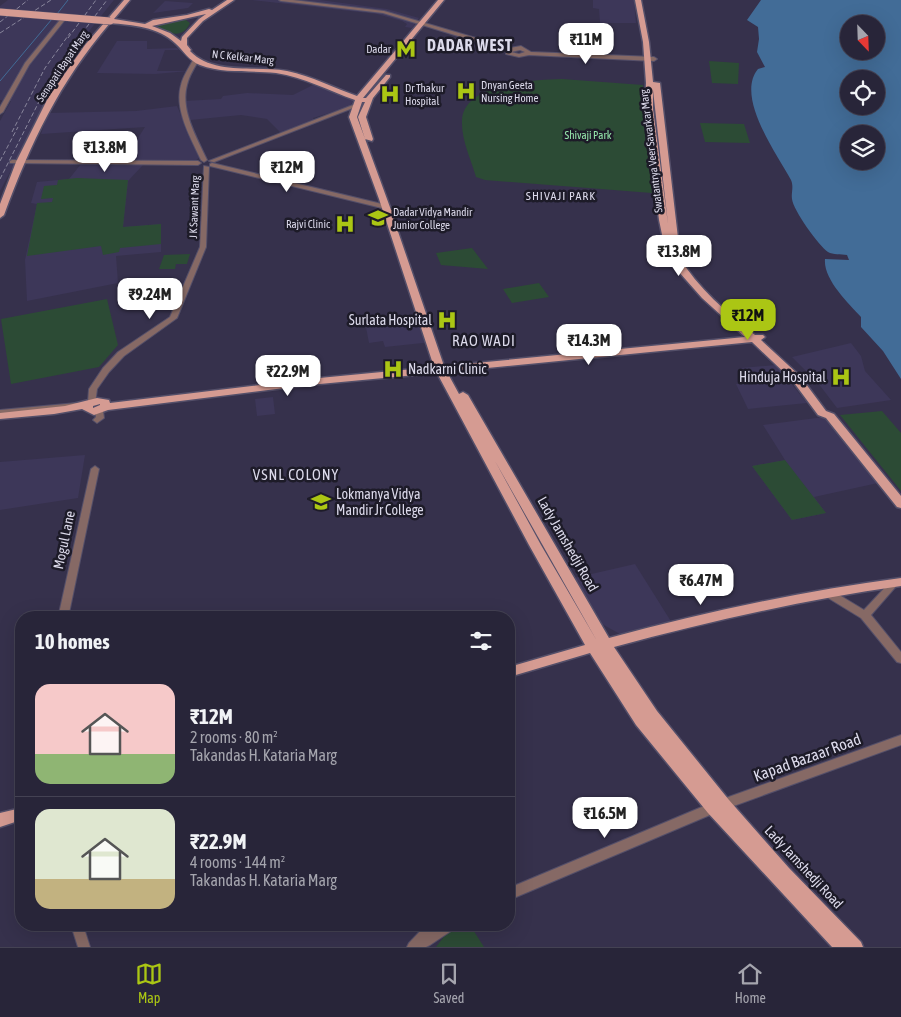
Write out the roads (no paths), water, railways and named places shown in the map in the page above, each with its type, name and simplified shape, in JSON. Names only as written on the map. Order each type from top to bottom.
[{"type":"main road","points":[[110,17],[118,3],[123,0]]},
{"type":"main road","points":[[110,17],[128,0]]},
{"type":"main road","points":[[149,28],[149,23],[156,21],[205,13],[227,0]]},
{"type":"main road","points":[[168,36],[179,36],[188,33],[201,20],[231,0]]},
{"type":"main road","points":[[370,99],[425,24],[440,0]]},
{"type":"main road","points":[[358,101],[447,0]]},
{"type":"main road","name":"Swatantrya Veer Savarkar Marg","points":[[638,4],[650,59],[676,249],[688,270],[711,295],[796,378],[822,413],[830,416],[901,504]]},
{"type":"main road","name":"Swatantrya Veer Savarkar Marg","points":[[638,4],[650,59],[649,109],[666,242],[682,270],[705,296],[739,327],[757,338]]},
{"type":"main road","points":[[0,12],[156,21]]},
{"type":"main road","name":"N C Kelkar Marg","points":[[110,17],[134,23],[168,36],[196,60],[220,67],[286,72],[358,101],[370,99]]},
{"type":"main road","name":"Senapati Bapat Marg","points":[[0,195],[53,96],[110,17]]},
{"type":"main road","points":[[187,17],[199,18],[201,20]]},
{"type":"main road","name":"N C Kelkar Marg","points":[[188,33],[184,41],[188,50],[199,59],[208,63],[289,71],[358,101]]},
{"type":"main road","name":"Lady Jamshedji Road","points":[[370,99],[362,117],[388,206]]},
{"type":"main road","name":"Lady Jamshedji Road","points":[[358,101],[353,117],[388,206],[444,368],[535,545],[599,645],[642,721],[843,947]]},
{"type":"main road","name":"Senapati Bapat Marg","points":[[0,215],[16,162]]},
{"type":"main road","points":[[388,206],[406,213]]},
{"type":"main road","points":[[728,342],[738,334],[739,327]]},
{"type":"main road","points":[[0,416],[89,408],[444,368],[757,338]]},
{"type":"main road","points":[[515,670],[599,645],[803,596],[898,582]]},
{"type":"main road","name":"Lady Jamshedji Road","points":[[718,807],[855,947]]},
{"type":"main road","points":[[0,820],[15,816]]},
{"type":"street","points":[[281,0],[384,12],[510,50],[521,48],[528,52],[539,53],[650,59]]},
{"type":"street","points":[[0,112],[27,64],[65,17]]},
{"type":"street","name":"J K Sawant Marg","points":[[89,408],[94,389],[106,370],[121,354],[172,318],[203,247],[206,163],[183,104],[183,87],[196,60]]},
{"type":"street","points":[[206,163],[358,101]]},
{"type":"street","points":[[16,162],[206,163],[388,206]]},
{"type":"street","points":[[0,416],[89,408]]},
{"type":"street","name":"Mogul Lane","points":[[65,611],[95,469]]},
{"type":"street","points":[[865,615],[898,582]]},
{"type":"street","points":[[828,592],[865,615],[901,659]]},
{"type":"street","name":"Kapad Bazaar Road","points":[[515,892],[718,807],[901,740]]},
{"type":"street","points":[[79,931],[84,947]]},
{"type":"street","points":[[417,944],[426,931]]},
{"type":"street","points":[[417,944],[426,941],[441,931]]},
{"type":"water","points":[[761,0],[901,0],[901,379],[883,351],[861,327],[861,317],[837,290],[828,275],[825,259],[849,260],[847,255],[828,252],[807,227],[793,204],[791,180],[768,141],[755,110],[751,94],[752,81],[758,69],[765,67],[757,52],[758,27],[747,20]]},
{"type":"waterway","points":[[57,14],[68,0]]},
{"type":"waterway","points":[[0,81],[52,19]]},
{"type":"railway","points":[[0,22],[28,0]]},
{"type":"railway","points":[[0,33],[51,0]]},
{"type":"railway","points":[[68,38],[96,0]]},
{"type":"railway","points":[[0,179],[56,68],[107,0]]},
{"type":"railway","points":[[12,132],[45,68],[70,33]]},
{"type":"railway","points":[[0,161],[18,127]]},
{"type":"place","name":"Dadar","points":[[406,49]]},
{"type":"place","name":"Dnyan Geeta Nursing Home","points":[[466,91]]},
{"type":"place","name":"Dr Thakur Hospital","points":[[390,94]]},
{"type":"place","name":"Dadar Vidya Mandir Junior College","points":[[378,218]]},
{"type":"place","name":"Rajvi Clinic","points":[[345,224]]},
{"type":"place","name":"Surlata Hospital","points":[[447,320]]},
{"type":"place","name":"Nadkarni Clinic","points":[[393,369]]},
{"type":"place","name":"Hinduja Hospital","points":[[841,377]]},
{"type":"place","name":"Lokmanya Vidya Mandir Jr College","points":[[321,502]]},
{"type":"district","name":"DADAR WEST","points":[[470,45]]},
{"type":"district","name":"SHIVAJI PARK","points":[[561,196]]},
{"type":"district","name":"RAO WADI","points":[[484,341]]},
{"type":"district","name":"VSNL COLONY","points":[[296,475]]},
{"type":"park label","name":"Shivaji Park","points":[[588,135]]}]
